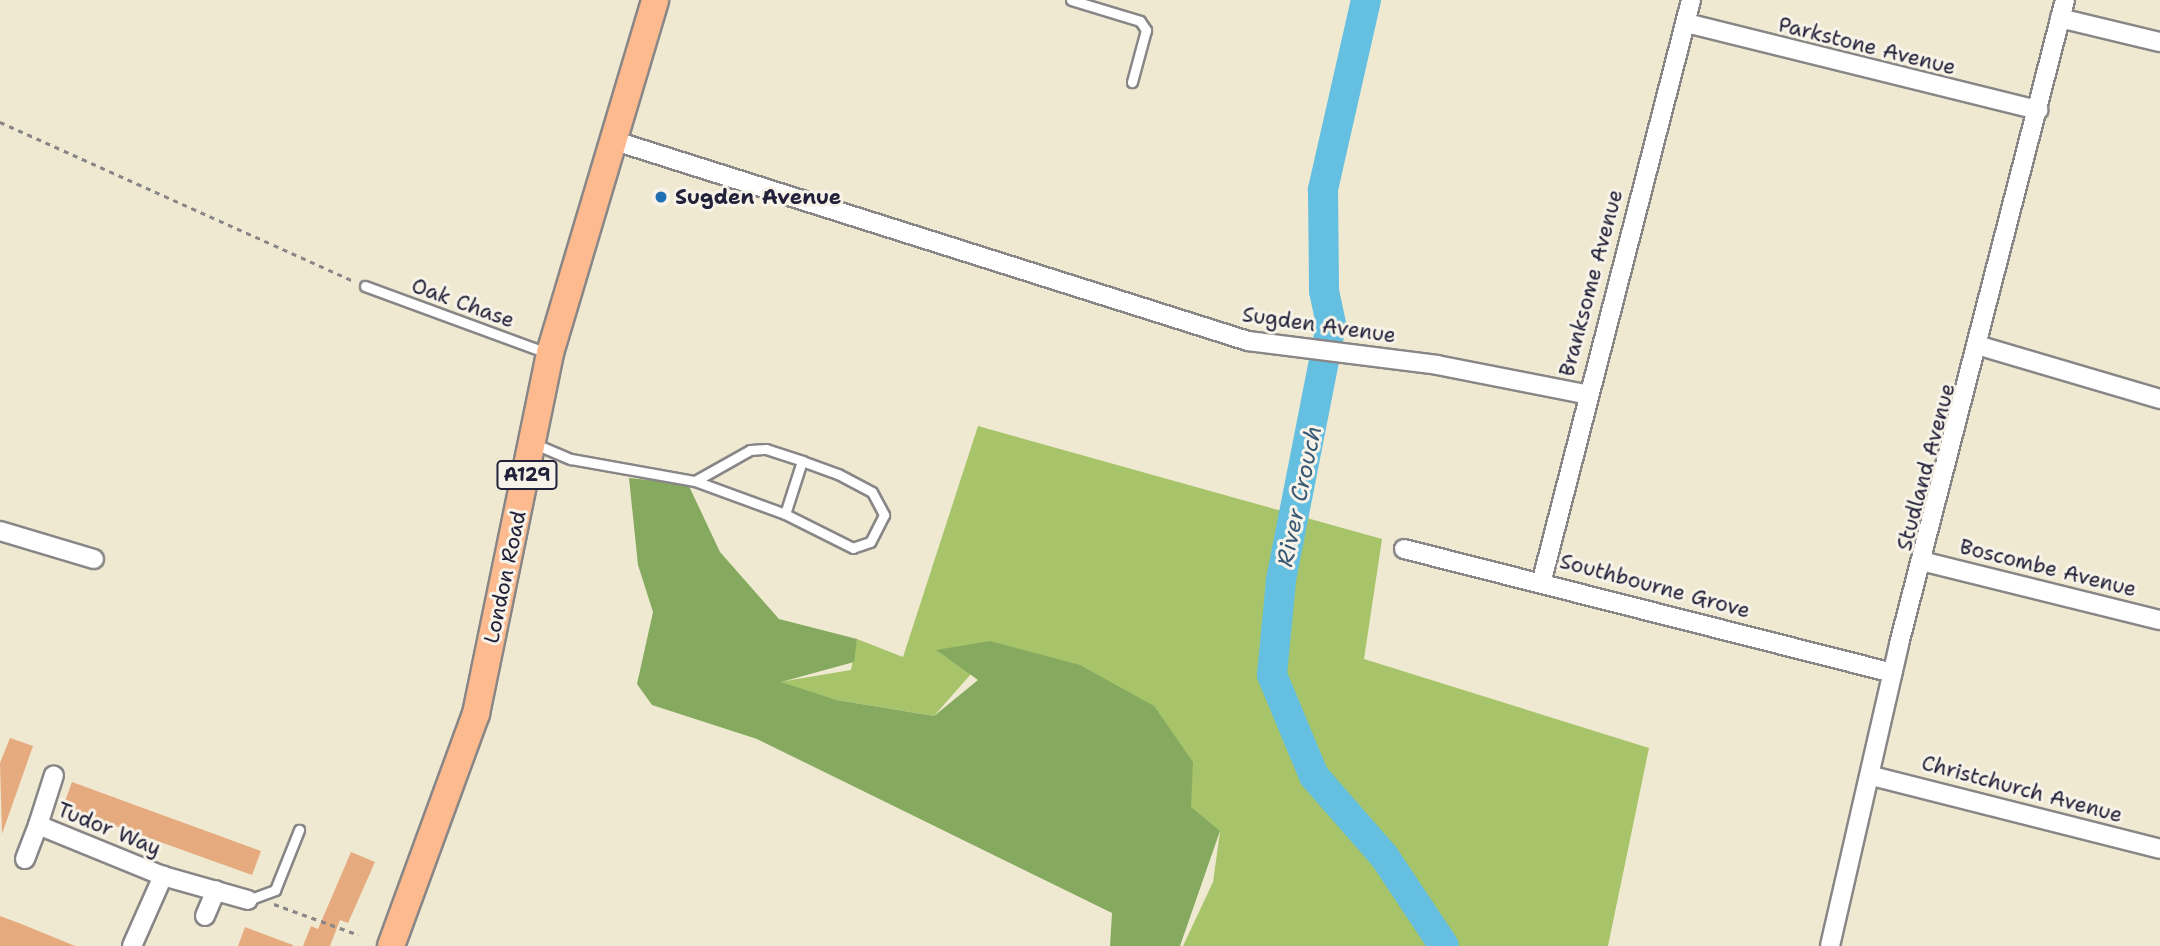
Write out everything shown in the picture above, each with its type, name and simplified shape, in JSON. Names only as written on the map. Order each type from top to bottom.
[{"type":"main road","name":"London Road","points":[[391,946],[476,715],[550,354],[655,0]]},
{"type":"street","name":"Branksome Avenue","points":[[1542,580],[1585,394],[1691,0]]},
{"type":"street","name":"Studland Avenue","points":[[1830,946],[1872,776],[1893,673],[1925,562],[2065,0]]},
{"type":"street","points":[[2060,18],[2160,42]]},
{"type":"street","name":"Parkstone Avenue","points":[[1686,23],[2038,110]]},
{"type":"street","name":"Sugden Avenue","points":[[612,140],[1248,341],[1437,365],[1585,394]]},
{"type":"street","points":[[1980,346],[2160,399]]},
{"type":"street","points":[[0,531],[94,559]]},
{"type":"street","name":"Southbourne Grove","points":[[1404,549],[1542,580],[1893,673]]},
{"type":"street","name":"Boscombe Avenue","points":[[1925,562],[2160,620]]},
{"type":"street","name":"Tudor Way","points":[[26,859],[54,775]]},
{"type":"street","name":"Christchurch Avenue","points":[[1872,776],[2160,849]]},
{"type":"street","name":"Tudor Way","points":[[38,825],[163,876],[248,900]]},
{"type":"street","name":"Tudor Way","points":[[132,946],[163,876]]},
{"type":"street","points":[[205,916],[216,890]]},
{"type":"lane","points":[[1071,0],[1140,21],[1146,30],[1132,82]]},
{"type":"lane","name":"Oak Chase","points":[[365,286],[550,354]]},
{"type":"lane","points":[[533,443],[571,459],[695,481],[785,514],[853,548],[881,528],[884,515],[872,492],[802,461],[757,448],[695,481]]},
{"type":"lane","points":[[785,514],[802,461]]},
{"type":"lane","points":[[248,900],[275,890],[299,830]]},
{"type":"path","points":[[0,122],[365,286]]},
{"type":"path","points":[[248,900],[252,908],[275,904],[359,935]]},
{"type":"green space","points":[[978,426],[1382,539],[1364,659],[1649,748],[1608,946],[1183,946],[1213,882],[1220,832],[937,651],[971,674],[934,716],[837,700],[779,682],[851,670],[857,639],[903,657]]},
{"type":"green space","points":[[629,478],[688,484],[720,552],[779,619],[857,639],[854,662],[781,682],[837,700],[934,716],[978,680],[936,650],[990,641],[1080,665],[1154,706],[1193,762],[1191,807],[1220,831],[1180,946],[1110,946],[1112,913],[757,739],[652,705],[637,684],[653,612],[638,565]]},
{"type":"building","points":[[10,738],[33,746],[2,834],[0,763]]},
{"type":"building","points":[[72,782],[261,851],[252,875],[63,807]]},
{"type":"building","points":[[351,852],[375,862],[348,923],[340,920],[330,946],[303,946],[311,926],[318,929]]},
{"type":"building","points":[[0,916],[24,925],[75,946],[0,946]]},
{"type":"building","points":[[245,927],[293,945],[293,946],[238,946]]},
{"type":"waterway","name":"River Crouch","points":[[1366,0],[1323,190],[1324,291],[1331,325],[1281,581],[1272,675],[1314,776],[1384,856],[1444,946]]},
{"type":"place","name":"Sugden Avenue","points":[[661,197]]}]
